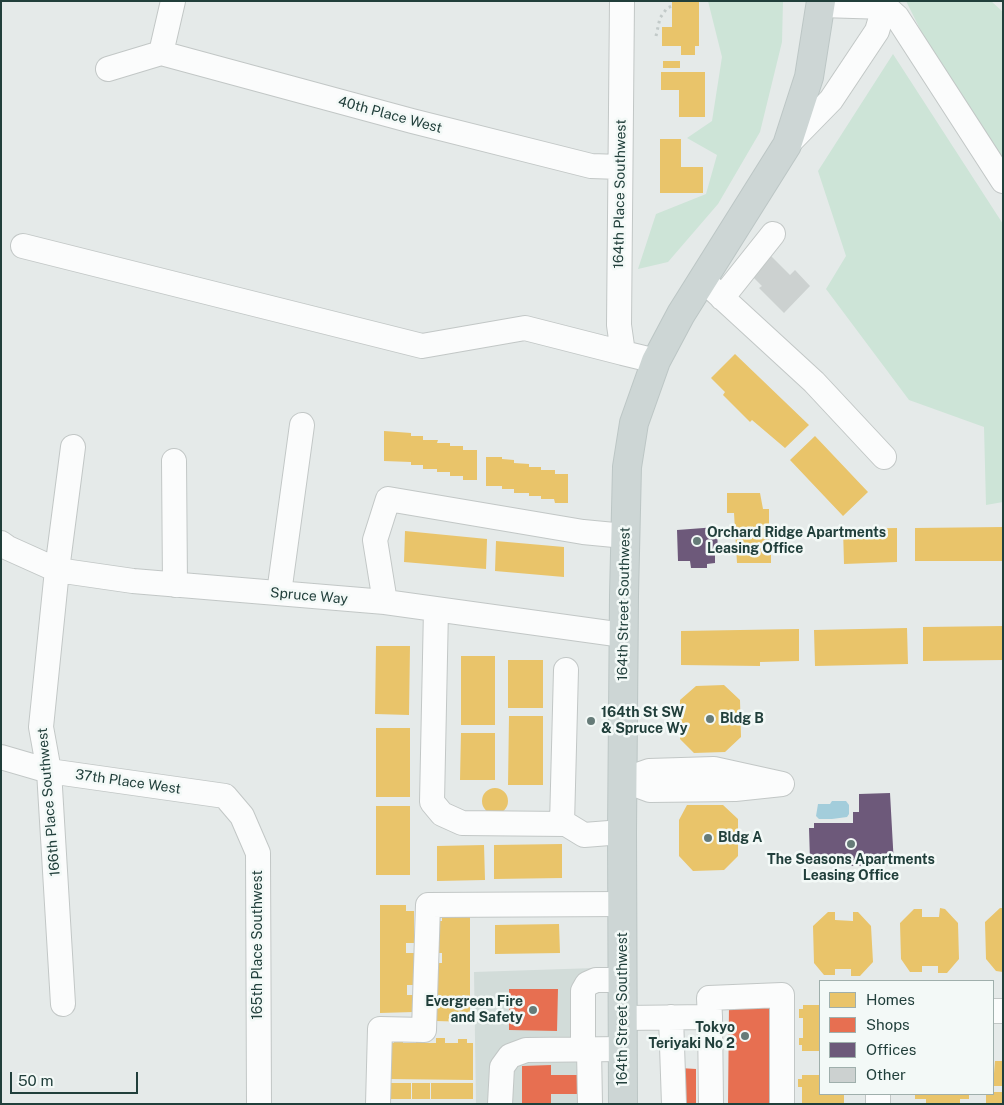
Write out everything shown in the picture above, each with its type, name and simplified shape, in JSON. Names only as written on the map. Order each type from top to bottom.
[{"type":"main road","name":"164th Street Southwest","points":[[623,1104],[623,635],[627,468],[634,423],[656,361],[712,289],[787,145],[809,77],[821,3]]},
{"type":"street","points":[[108,69],[161,53],[173,1]]},
{"type":"street","name":"164th Place Southwest","points":[[622,1],[619,324],[623,353]]},
{"type":"street","points":[[821,3],[886,4],[897,17],[1003,181]]},
{"type":"street","points":[[787,145],[831,100],[876,31],[886,4]]},
{"type":"street","name":"40th Place West","points":[[161,53],[412,121],[582,163],[620,167]]},
{"type":"street","points":[[773,234],[712,289],[814,382],[884,457]]},
{"type":"street","points":[[23,246],[422,346],[525,328],[656,361]]},
{"type":"street","points":[[279,594],[302,425]]},
{"type":"street","name":"166th Place Southwest","points":[[63,1004],[49,771],[41,727],[57,570],[73,447]]},
{"type":"street","points":[[174,461],[175,585]]},
{"type":"street","points":[[385,602],[374,540],[388,499],[583,532],[625,536]]},
{"type":"street","name":"Spruce Way","points":[[1,542],[8,548],[57,570],[175,585],[385,602],[623,635]]},
{"type":"street","points":[[436,609],[432,802],[442,814],[462,823],[566,824],[584,835],[622,832]]},
{"type":"street","points":[[562,824],[566,670]]},
{"type":"street","name":"37th Place West","points":[[1,757],[49,771],[226,796]]},
{"type":"street","points":[[714,769],[782,784],[735,789],[650,790],[623,780],[649,771],[714,769]]},
{"type":"street","name":"165th Place Southwest","points":[[226,796],[242,816],[258,853],[259,1104]]},
{"type":"street","points":[[378,1104],[380,1029],[424,1030],[428,905],[622,904]]},
{"type":"street","points":[[590,1104],[584,991],[587,984],[596,980],[623,980]]},
{"type":"street","points":[[711,1104],[709,998],[782,995],[782,1104]]},
{"type":"street","points":[[671,1017],[674,1104]]},
{"type":"street","points":[[624,1018],[710,1017]]},
{"type":"street","points":[[500,1104],[502,1067],[510,1056],[526,1050],[624,1049]]},
{"type":"path","points":[[656,36],[656,28],[660,18],[667,8],[672,6]]},
{"type":"shaded area","points":[[595,968],[595,1104],[476,1104],[474,972]]},
{"type":"green space","points":[[708,1],[783,1],[782,42],[760,132],[718,204],[668,262],[638,269],[656,214],[706,194],[717,155],[687,138],[712,121],[722,57]]},
{"type":"green space","points":[[906,1],[991,1],[1003,12],[1003,159],[953,95]]},
{"type":"green space","points":[[893,54],[1003,224],[1003,502],[986,505],[984,427],[909,400],[826,289],[846,256],[818,171]]},
{"type":"water","points":[[832,801],[846,801],[849,805],[847,817],[819,819],[816,816],[818,804],[830,804]]},
{"type":"building: Homes","points":[[672,1],[699,1],[699,46],[695,46],[695,55],[681,55],[681,46],[662,46],[662,27],[672,27]]},
{"type":"building: Homes","points":[[663,61],[680,61],[680,68],[663,68]]},
{"type":"building: Homes","points":[[661,72],[705,72],[705,117],[679,117],[679,90],[661,90]]},
{"type":"building: Homes","points":[[660,139],[681,139],[681,167],[703,167],[703,193],[660,193]]},
{"type":"building: Homes","points":[[735,354],[809,425],[785,448],[752,420],[750,422],[723,395],[725,392],[711,378]]},
{"type":"building: Homes","points":[[384,431],[411,433],[411,436],[423,436],[423,440],[438,440],[437,443],[463,446],[463,450],[477,450],[477,480],[463,480],[463,476],[450,476],[450,472],[437,472],[437,469],[423,469],[423,465],[411,465],[411,462],[384,461]]},
{"type":"building: Homes","points":[[815,436],[868,492],[843,516],[790,460]]},
{"type":"building: Homes","points":[[486,457],[502,457],[502,459],[514,460],[514,463],[529,464],[529,467],[541,467],[541,470],[555,470],[555,474],[568,474],[568,503],[555,503],[554,499],[541,499],[541,496],[529,496],[529,493],[514,493],[514,489],[502,489],[502,486],[486,486]]},
{"type":"building: Homes","points":[[727,493],[760,493],[763,509],[769,509],[771,563],[737,563],[734,513],[727,513]]},
{"type":"building: Homes","points":[[1003,527],[1003,561],[915,561],[915,528]]},
{"type":"building: Homes","points":[[897,528],[897,562],[844,564],[843,529]]},
{"type":"building: Homes","points":[[405,531],[487,539],[486,569],[404,562]]},
{"type":"building: Homes","points":[[496,541],[564,547],[564,577],[495,571]]},
{"type":"building: Homes","points":[[1003,626],[1003,660],[923,661],[923,627]]},
{"type":"building: Homes","points":[[907,628],[908,664],[815,666],[814,630]]},
{"type":"building: Homes","points":[[799,629],[799,661],[760,662],[760,666],[681,665],[681,631]]},
{"type":"building: Homes","points":[[376,646],[410,646],[409,715],[375,714]]},
{"type":"building: Homes","points":[[461,656],[495,656],[495,725],[461,725]]},
{"type":"building: Homes","points":[[508,660],[543,660],[543,708],[508,708]]},
{"type":"building: Homes","name":"Bldg B","points":[[724,685],[740,700],[741,737],[725,752],[694,753],[680,739],[680,700],[696,686]]},
{"type":"building: Homes","points":[[509,716],[543,716],[543,785],[508,785]]},
{"type":"building: Homes","points":[[376,728],[410,728],[410,797],[376,797]]},
{"type":"building: Homes","points":[[461,733],[495,733],[495,780],[460,780]]},
{"type":"building: Homes","points":[[495,788],[504,792],[508,801],[504,810],[495,814],[486,810],[482,801],[486,792]]},
{"type":"building: Homes","name":"Bldg A","points":[[687,805],[723,805],[738,819],[738,856],[724,870],[693,871],[679,856],[679,820]]},
{"type":"building: Homes","points":[[376,806],[410,806],[410,875],[376,875]]},
{"type":"building: Homes","points":[[562,844],[562,878],[494,879],[494,845]]},
{"type":"building: Homes","points":[[484,845],[485,880],[437,881],[437,846]]},
{"type":"building: Homes","points":[[380,905],[406,905],[406,911],[414,911],[414,943],[406,943],[406,953],[414,953],[414,985],[407,985],[407,995],[414,995],[414,1012],[380,1013]]},
{"type":"building: Homes","points":[[940,908],[945,909],[958,923],[959,959],[947,973],[938,973],[938,966],[922,966],[922,972],[910,972],[901,959],[900,923],[914,909],[922,909],[922,917],[939,917]]},
{"type":"building: Homes","points":[[1000,908],[1003,908],[1003,972],[996,971],[986,959],[985,922]]},
{"type":"building: Homes","points":[[828,912],[835,912],[835,920],[853,921],[853,912],[858,912],[871,926],[873,962],[860,976],[851,976],[851,969],[835,969],[835,975],[824,975],[814,963],[813,926]]},
{"type":"building: Homes","points":[[442,915],[470,915],[470,1022],[436,1021],[436,1005],[441,1005],[441,995],[436,995],[436,963],[442,963],[442,953],[436,953],[437,921],[442,921]]},
{"type":"building: Homes","points":[[559,924],[560,953],[495,954],[495,925]]},
{"type":"building: Homes","points":[[803,1005],[819,1005],[819,1051],[802,1051],[802,1045],[799,1045],[799,1038],[803,1038],[803,1018],[799,1018],[799,1009],[803,1009]]},
{"type":"building: Homes","points":[[436,1038],[445,1038],[445,1043],[458,1043],[458,1039],[467,1039],[467,1043],[473,1043],[473,1080],[388,1079],[388,1043],[394,1043],[394,1039],[403,1039],[403,1043],[416,1043],[416,1039],[425,1039],[425,1043],[436,1043]]},
{"type":"building: Homes","points":[[995,1061],[1003,1061],[1003,1086],[994,1086]]},
{"type":"building: Homes","points":[[802,1075],[819,1075],[819,1095],[844,1095],[844,1104],[802,1104],[802,1087],[798,1087],[798,1079],[802,1079]]},
{"type":"building: Homes","points":[[384,1083],[411,1083],[411,1099],[384,1099]]},
{"type":"building: Homes","points":[[412,1083],[430,1083],[430,1099],[412,1099]]},
{"type":"building: Homes","points":[[431,1083],[473,1083],[473,1099],[431,1099]]},
{"type":"building: Homes","points":[[994,1092],[1003,1092],[1003,1104],[986,1104],[986,1095],[994,1095]]},
{"type":"building: Homes","points":[[915,1095],[969,1095],[969,1099],[960,1099],[960,1104],[926,1104],[926,1099],[915,1099]]},
{"type":"building: Shops","name":"Evergreen Fire and Safety","points":[[509,989],[558,989],[557,1031],[509,1030]]},
{"type":"building: Shops","points":[[729,1005],[773,1005],[773,1104],[728,1104]]},
{"type":"building: Shops","points":[[551,1065],[551,1075],[582,1075],[582,1094],[551,1094],[551,1104],[522,1104],[522,1066]]},
{"type":"building: Shops","points":[[680,1068],[696,1069],[696,1104],[679,1104]]},
{"type":"building: Offices","name":"Orchard Ridge Apartments Leasing Office","points":[[717,527],[718,553],[715,553],[715,563],[707,564],[707,568],[691,568],[690,561],[678,561],[677,530]]},
{"type":"building: Offices","name":"The Seasons Apartments Leasing Office","points":[[890,793],[894,865],[851,866],[850,859],[810,860],[809,828],[814,828],[814,823],[853,823],[853,812],[859,812],[859,794]]},
{"type":"building: Other","points":[[770,255],[790,275],[795,270],[810,286],[784,313],[759,288],[762,286],[751,275]]},
{"type":"place","name":"Orchard Ridge Apartments Leasing Office","points":[[697,541]]},
{"type":"place","name":"Bldg B","points":[[710,719]]},
{"type":"place","name":"164th St SW & Spruce Wy","points":[[591,721]]},
{"type":"place","name":"Bldg A","points":[[708,838]]},
{"type":"place","name":"The Seasons Apartments Leasing Office","points":[[851,844]]},
{"type":"place","name":"Evergreen Fire and Safety","points":[[533,1010]]},
{"type":"place","name":"Tokyo Teriyaki No 2","points":[[745,1036]]}]
